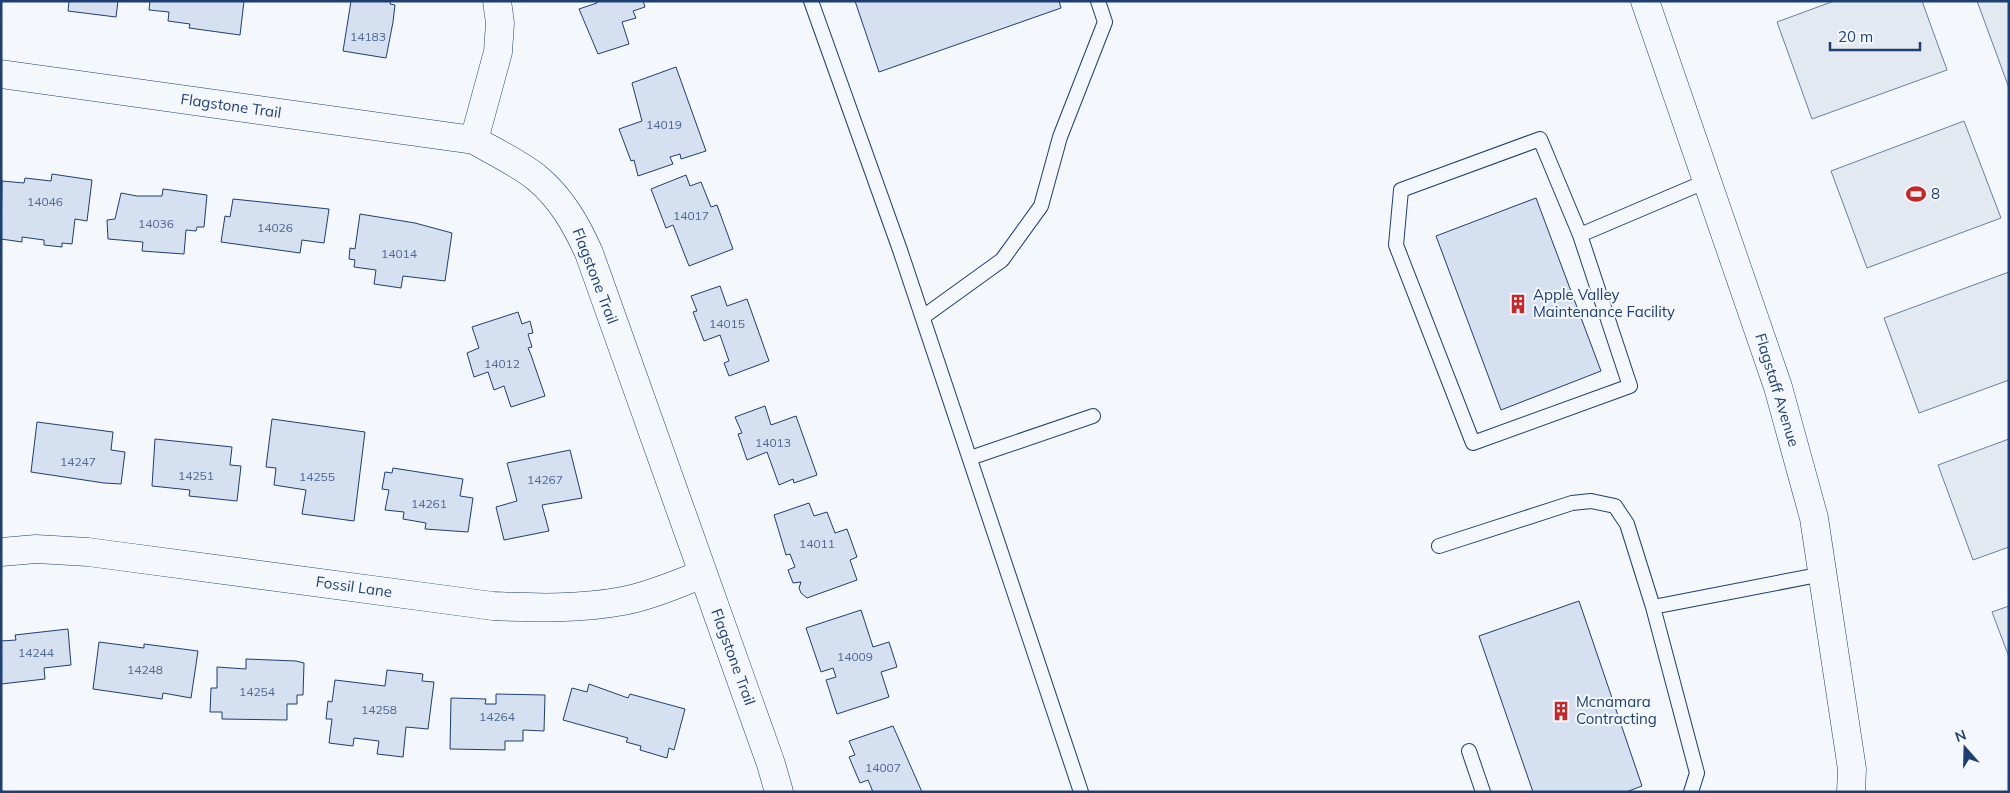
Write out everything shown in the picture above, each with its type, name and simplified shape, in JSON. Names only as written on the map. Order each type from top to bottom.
[{"type":"street","points":[[474,140],[498,52],[500,23],[497,1]]},
{"type":"street","name":"Flagstaff Avenue","points":[[1645,1],[1778,387],[1814,518],[1852,769],[1851,792]]},
{"type":"street","name":"Flagstone Trail","points":[[1,74],[474,140],[536,177],[558,199],[577,226],[589,253],[779,792]]},
{"type":"street","name":"Fossil Lane","points":[[1,552],[36,549],[88,552],[493,606],[538,608],[581,607],[625,600],[703,574]]},
{"type":"lane","points":[[812,1],[923,317],[1081,792]]},
{"type":"lane","points":[[923,317],[1002,260],[1041,206],[1060,137],[1105,22],[1098,1]]},
{"type":"lane","points":[[1540,139],[1580,235],[1630,386],[1473,443],[1396,245],[1401,190],[1540,139]]},
{"type":"lane","points":[[1580,235],[1707,181]]},
{"type":"lane","points":[[970,458],[1093,416]]},
{"type":"lane","points":[[1440,546],[1572,503],[1591,501],[1615,506],[1627,524],[1653,607],[1697,773],[1691,792]]},
{"type":"lane","points":[[1653,607],[1823,574]]},
{"type":"lane","points":[[1469,750],[1483,792]]},
{"type":"shaded area","points":[[1834,1],[1922,1],[1947,70],[1812,119],[1777,22]]},
{"type":"shaded area","points":[[1977,1],[2009,1],[2009,88]]},
{"type":"shaded area","name":"8","points":[[1964,121],[2001,218],[1867,268],[1831,171]]},
{"type":"shaded area","points":[[2009,272],[2009,380],[1919,413],[1884,318]]},
{"type":"shaded area","points":[[2009,439],[2009,547],[1973,560],[1938,465]]},
{"type":"shaded area","points":[[2009,606],[2009,657],[1992,612]]},
{"type":"building","points":[[69,1],[118,1],[116,17],[68,11]]},
{"type":"building","points":[[150,1],[244,1],[240,35],[189,28],[190,24],[168,21],[169,12],[149,10]]},
{"type":"building","points":[[351,1],[391,1],[390,4],[395,5],[386,58],[343,51]]},
{"type":"building","points":[[597,1],[643,1],[645,7],[633,11],[636,18],[622,22],[629,44],[598,54],[579,9],[597,3]]},
{"type":"building","points":[[855,1],[1059,1],[1061,8],[879,72]]},
{"type":"building","points":[[676,67],[706,151],[681,159],[680,154],[670,157],[673,164],[638,176],[634,160],[631,161],[619,129],[642,121],[632,83]]},
{"type":"building","points":[[52,174],[92,180],[87,221],[75,219],[72,244],[62,243],[62,247],[44,245],[44,240],[22,237],[22,242],[1,239],[2,181],[24,183],[25,178],[51,181]]},
{"type":"building","points":[[686,175],[690,186],[701,182],[711,207],[717,205],[733,249],[689,266],[673,225],[666,228],[651,189]]},
{"type":"building","points":[[163,189],[207,195],[204,227],[197,227],[196,231],[186,230],[184,254],[142,251],[143,242],[108,239],[107,220],[115,219],[121,193],[137,196],[162,196]]},
{"type":"building","name":"Apple Valley Maintenance Facility","points":[[1536,198],[1601,371],[1501,410],[1436,236]]},
{"type":"building","points":[[233,199],[329,209],[324,243],[302,240],[300,253],[221,242],[225,216],[230,217]]},
{"type":"building","points":[[360,214],[415,223],[452,233],[445,281],[403,276],[401,288],[374,284],[376,270],[354,267],[355,260],[349,259],[350,248],[355,249]]},
{"type":"building","points":[[720,286],[727,306],[747,299],[769,361],[729,376],[724,363],[729,361],[720,335],[704,341],[693,312],[697,311],[691,296]]},
{"type":"building","points":[[518,312],[522,324],[530,321],[533,333],[528,334],[532,347],[528,348],[545,396],[511,407],[504,386],[494,390],[488,372],[474,377],[467,353],[479,348],[472,327]]},
{"type":"building","points":[[765,406],[771,425],[796,416],[817,475],[794,483],[793,479],[779,485],[767,452],[747,460],[738,434],[742,433],[735,417]]},
{"type":"building","points":[[272,419],[365,432],[354,521],[302,514],[306,490],[274,485],[276,468],[266,467]]},
{"type":"building","points":[[37,422],[113,432],[111,450],[125,452],[121,484],[31,472]]},
{"type":"building","points":[[155,439],[232,447],[230,465],[241,466],[237,501],[189,496],[190,490],[152,486]]},
{"type":"building","points":[[570,450],[582,498],[542,505],[549,531],[504,540],[496,507],[517,501],[507,463]]},
{"type":"building","points":[[393,468],[463,479],[460,496],[473,498],[468,532],[425,529],[426,523],[403,519],[404,512],[385,510],[389,490],[382,489],[385,472],[392,473]]},
{"type":"building","points":[[809,503],[814,516],[827,512],[835,533],[847,529],[857,557],[850,560],[857,580],[807,598],[801,593],[799,588],[801,582],[793,583],[788,570],[795,567],[790,554],[786,555],[774,515]]},
{"type":"building","name":"Mcnamara Contracting","points":[[1579,601],[1642,786],[1626,792],[1533,792],[1479,636]]},
{"type":"building","points":[[861,610],[873,647],[889,642],[897,667],[881,672],[889,697],[837,714],[826,680],[836,677],[833,668],[821,672],[806,628]]},
{"type":"building","points":[[68,629],[71,665],[44,668],[45,679],[1,684],[1,641],[16,640],[15,635]]},
{"type":"building","points":[[99,642],[144,648],[144,644],[198,651],[191,698],[163,693],[162,699],[93,689]]},
{"type":"building","points":[[246,659],[304,663],[303,695],[297,695],[297,704],[287,704],[287,720],[222,719],[222,712],[210,712],[211,688],[217,688],[217,667],[246,669]]},
{"type":"building","points":[[387,670],[423,674],[422,681],[434,682],[428,729],[406,727],[403,757],[377,754],[379,741],[354,738],[353,746],[329,743],[332,719],[326,719],[328,701],[332,702],[335,680],[385,686]]},
{"type":"building","points":[[589,684],[628,698],[630,694],[685,709],[674,750],[669,748],[667,758],[640,750],[641,746],[626,742],[628,738],[563,720],[572,688],[587,692]]},
{"type":"building","points":[[496,694],[545,695],[544,731],[523,730],[523,741],[505,741],[505,750],[450,749],[451,698],[486,699],[485,704],[496,704]]},
{"type":"building","points":[[893,726],[922,792],[873,792],[868,780],[860,783],[849,757],[855,755],[849,741]]},
{"type":"place","name":"8","points":[[1916,194]]},
{"type":"place","name":"Apple Valley Maintenance Facility","points":[[1518,304]]},
{"type":"place","name":"Mcnamara Contracting","points":[[1561,711]]}]
